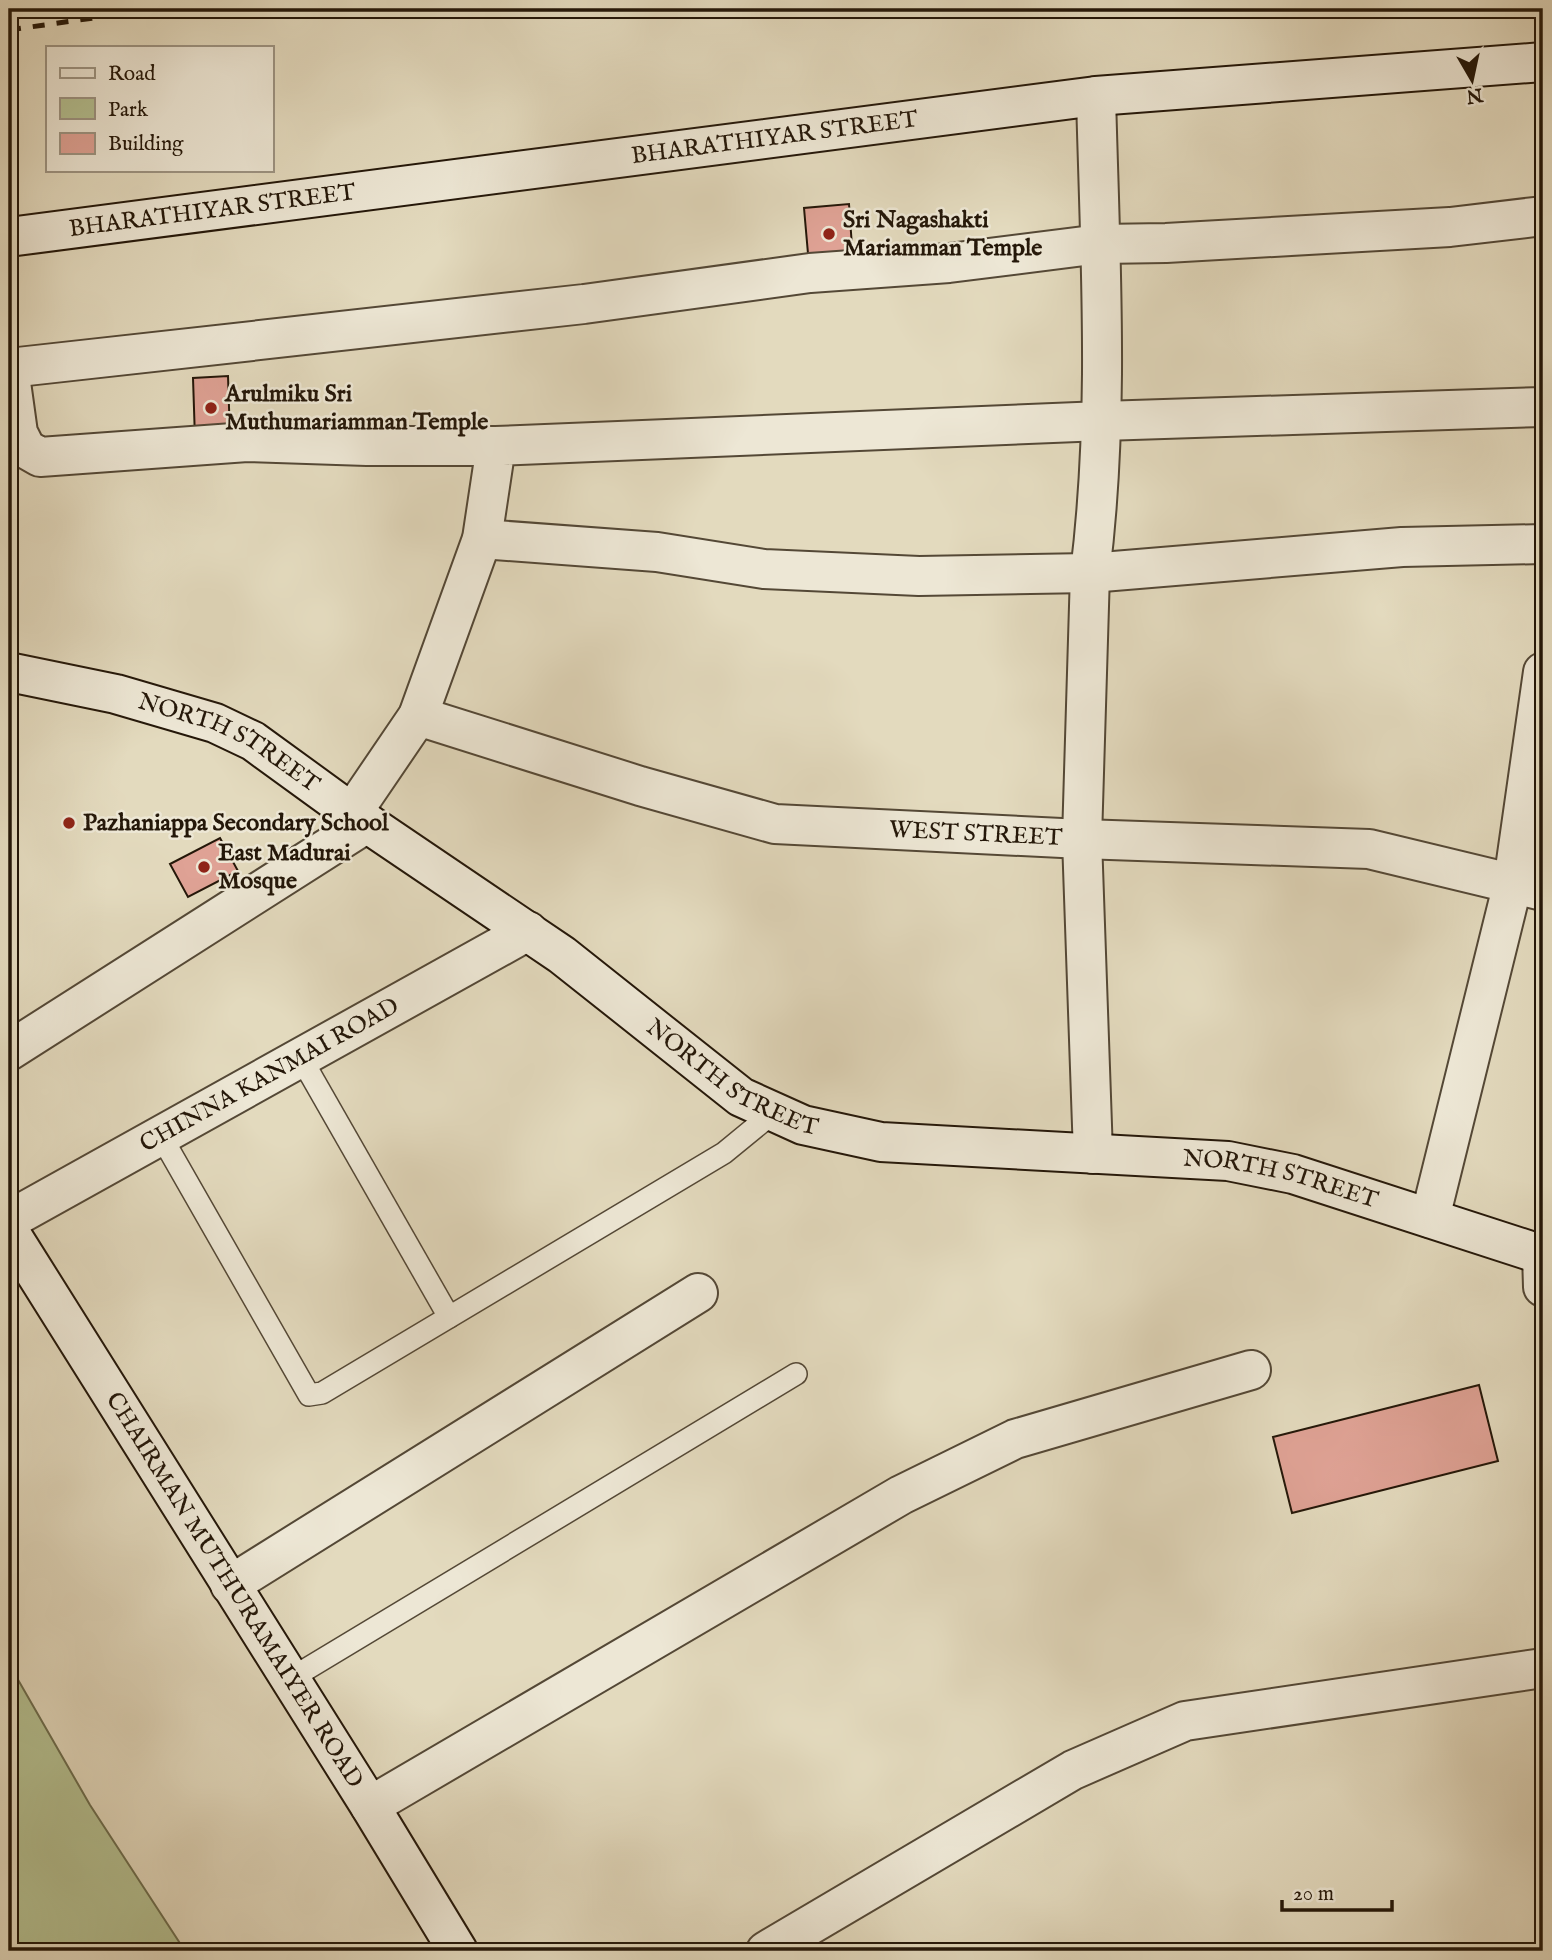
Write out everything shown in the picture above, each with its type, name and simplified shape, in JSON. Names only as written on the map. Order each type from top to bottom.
[{"type":"street","name":"BHARATHIYAR STREET","points":[[9,236],[1096,96],[1543,62]]},
{"type":"street","points":[[1093,1154],[1082,839],[1090,573],[1102,421],[1096,96]]},
{"type":"street","points":[[1543,216],[1450,227],[1166,243],[1100,244],[949,263],[810,274],[584,304],[9,368],[18,433],[26,449],[40,457],[247,442],[496,446],[1102,421],[1543,407]]},
{"type":"street","points":[[9,1051],[360,818],[418,716],[482,539],[496,446]]},
{"type":"street","points":[[482,539],[657,552],[764,569],[919,576],[1090,573],[1402,547],[1543,544]]},
{"type":"street","name":"NORTH STREET","points":[[9,672],[116,694],[215,723],[253,741],[360,818],[562,955],[741,1097],[803,1125],[881,1142],[1228,1161],[1293,1174],[1430,1218],[1543,1265]]},
{"type":"street","points":[[1430,1218],[1528,887],[1543,672]]},
{"type":"street","name":"WEST STREET","points":[[418,716],[640,786],[775,824],[1369,849],[1528,887]]},
{"type":"street","name":"CHINNA KANMAI ROAD","points":[[9,1220],[528,931]]},
{"type":"street","name":"CHAIRMAN MUTHURAMAIYER ROAD","points":[[9,1231],[458,1951]]},
{"type":"street","points":[[230,1585],[698,1293]]},
{"type":"street","points":[[370,1806],[901,1495],[1015,1439],[1251,1370]]},
{"type":"street","points":[[766,1951],[1073,1770],[1185,1721],[1543,1668]]},
{"type":"lane","points":[[301,1058],[449,1317]]},
{"type":"lane","points":[[161,1136],[309,1395],[322,1393],[724,1153],[774,1112]]},
{"type":"lane","points":[[290,1679],[796,1374]]},
{"type":"green space","points":[[9,1664],[90,1805],[185,1951],[9,1951]]},
{"type":"building","name":"Sri Nagashakti Mariamman Temple","points":[[849,204],[853,261],[809,265],[804,208]]},
{"type":"building","name":"Arulmiku Sri Muthumariamman Temple","points":[[228,376],[230,438],[195,439],[193,378]]},
{"type":"building","name":"East Madurai Mosque","points":[[220,838],[238,871],[188,897],[170,864]]},
{"type":"building","points":[[1479,1385],[1498,1461],[1292,1513],[1273,1437]]},
{"type":"railway","points":[[9,30],[157,9]]},
{"type":"place","name":"Sri Nagashakti Mariamman Temple","points":[[829,234]]},
{"type":"place","name":"Arulmiku Sri Muthumariamman Temple","points":[[211,408]]},
{"type":"place","name":"Pazhaniappa Secondary School","points":[[69,823]]},
{"type":"place","name":"East Madurai Mosque","points":[[204,867]]}]
